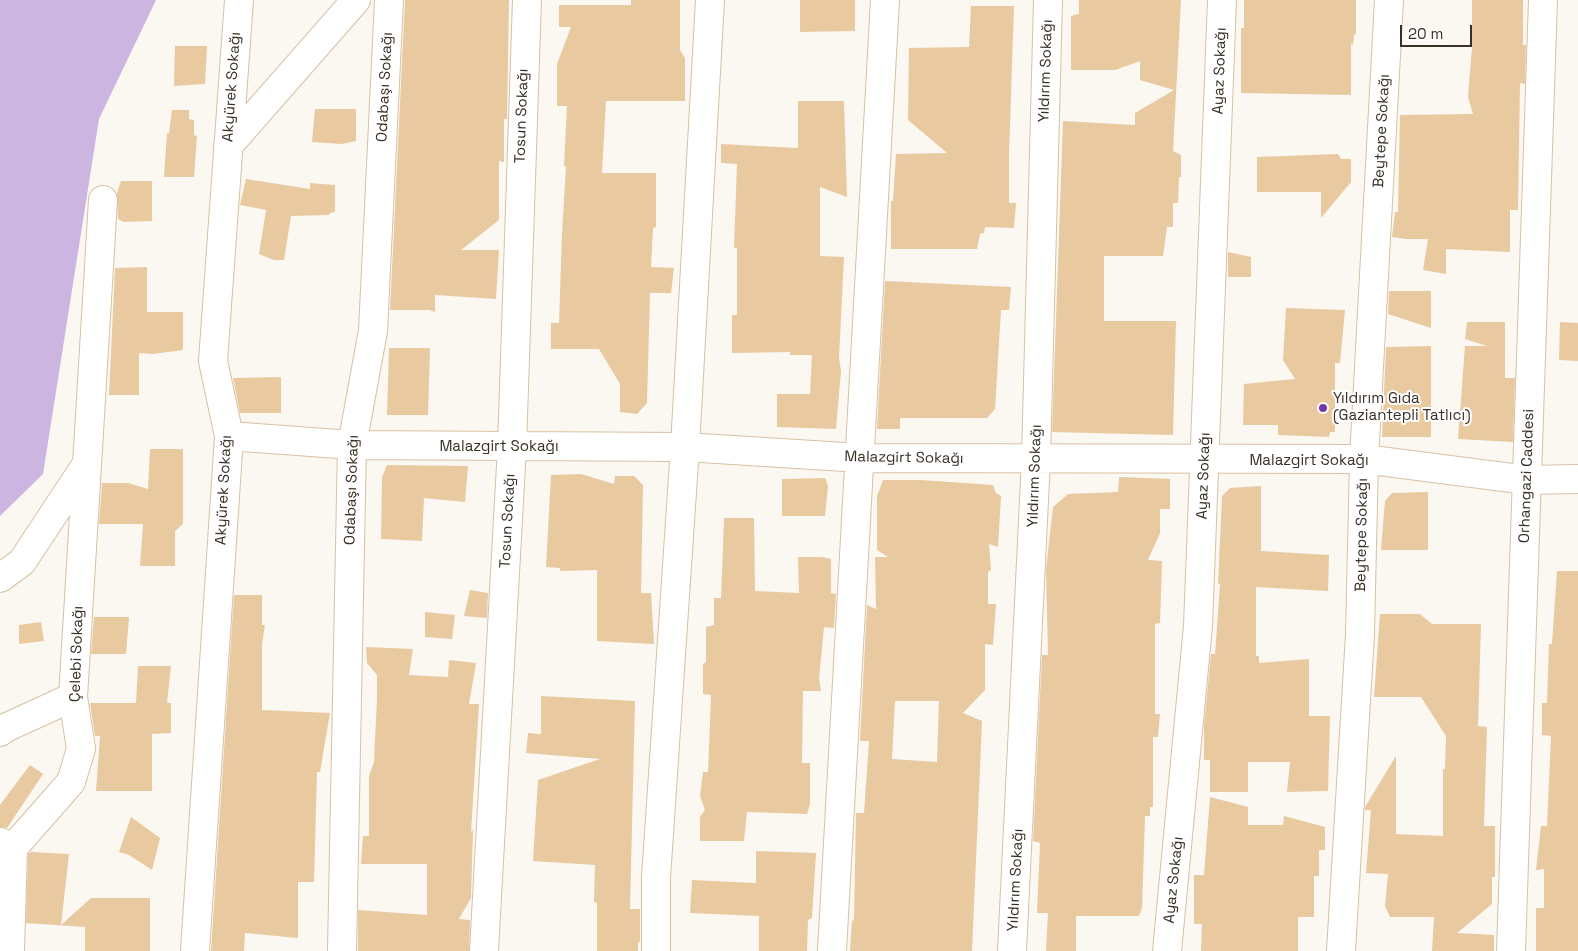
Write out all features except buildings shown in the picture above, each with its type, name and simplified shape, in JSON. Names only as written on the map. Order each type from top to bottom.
[{"type":"street","name":"Akyürek Sokağı","points":[[195,951],[229,436],[213,361],[239,0]]},
{"type":"street","points":[[228,146],[356,0]]},
{"type":"street","name":"Odabaşı Sokağı","points":[[342,951],[352,445],[373,331],[389,0]]},
{"type":"street","name":"Tosun Sokağı","points":[[484,951],[512,447],[527,0]]},
{"type":"street","points":[[656,951],[656,878],[685,447],[710,0]]},
{"type":"street","points":[[832,951],[861,458],[885,0]]},
{"type":"street","name":"Yıldırım Sokağı","points":[[1012,951],[1036,459],[1048,0]]},
{"type":"street","name":"Ayaz Sokağı","points":[[1167,951],[1198,626],[1222,0]]},
{"type":"street","name":"Beytepe Sokağı","points":[[1341,951],[1361,608],[1364,460],[1389,0]]},
{"type":"street","name":"Orhangazi Caddesi","points":[[1511,951],[1544,0]]},
{"type":"street","name":"Çelebi Sokağı","points":[[10,951],[6,845],[71,782],[81,749],[74,697],[86,465],[103,200]]},
{"type":"street","name":"Malazgirt Sokağı","points":[[229,436],[352,445],[685,447],[861,458],[1364,460],[1527,480],[1578,479]]},
{"type":"street","name":"Çelebi Sokağı","points":[[0,578],[22,562],[86,465]]},
{"type":"street","points":[[0,732],[74,697]]},
{"type":"shaded area","points":[[0,0],[156,0],[99,119],[43,474],[0,516]]},
{"type":"place","name":"Yıldırım Gıda (Gaziantepli Tatlıcı)","points":[[1323,408]]}]
